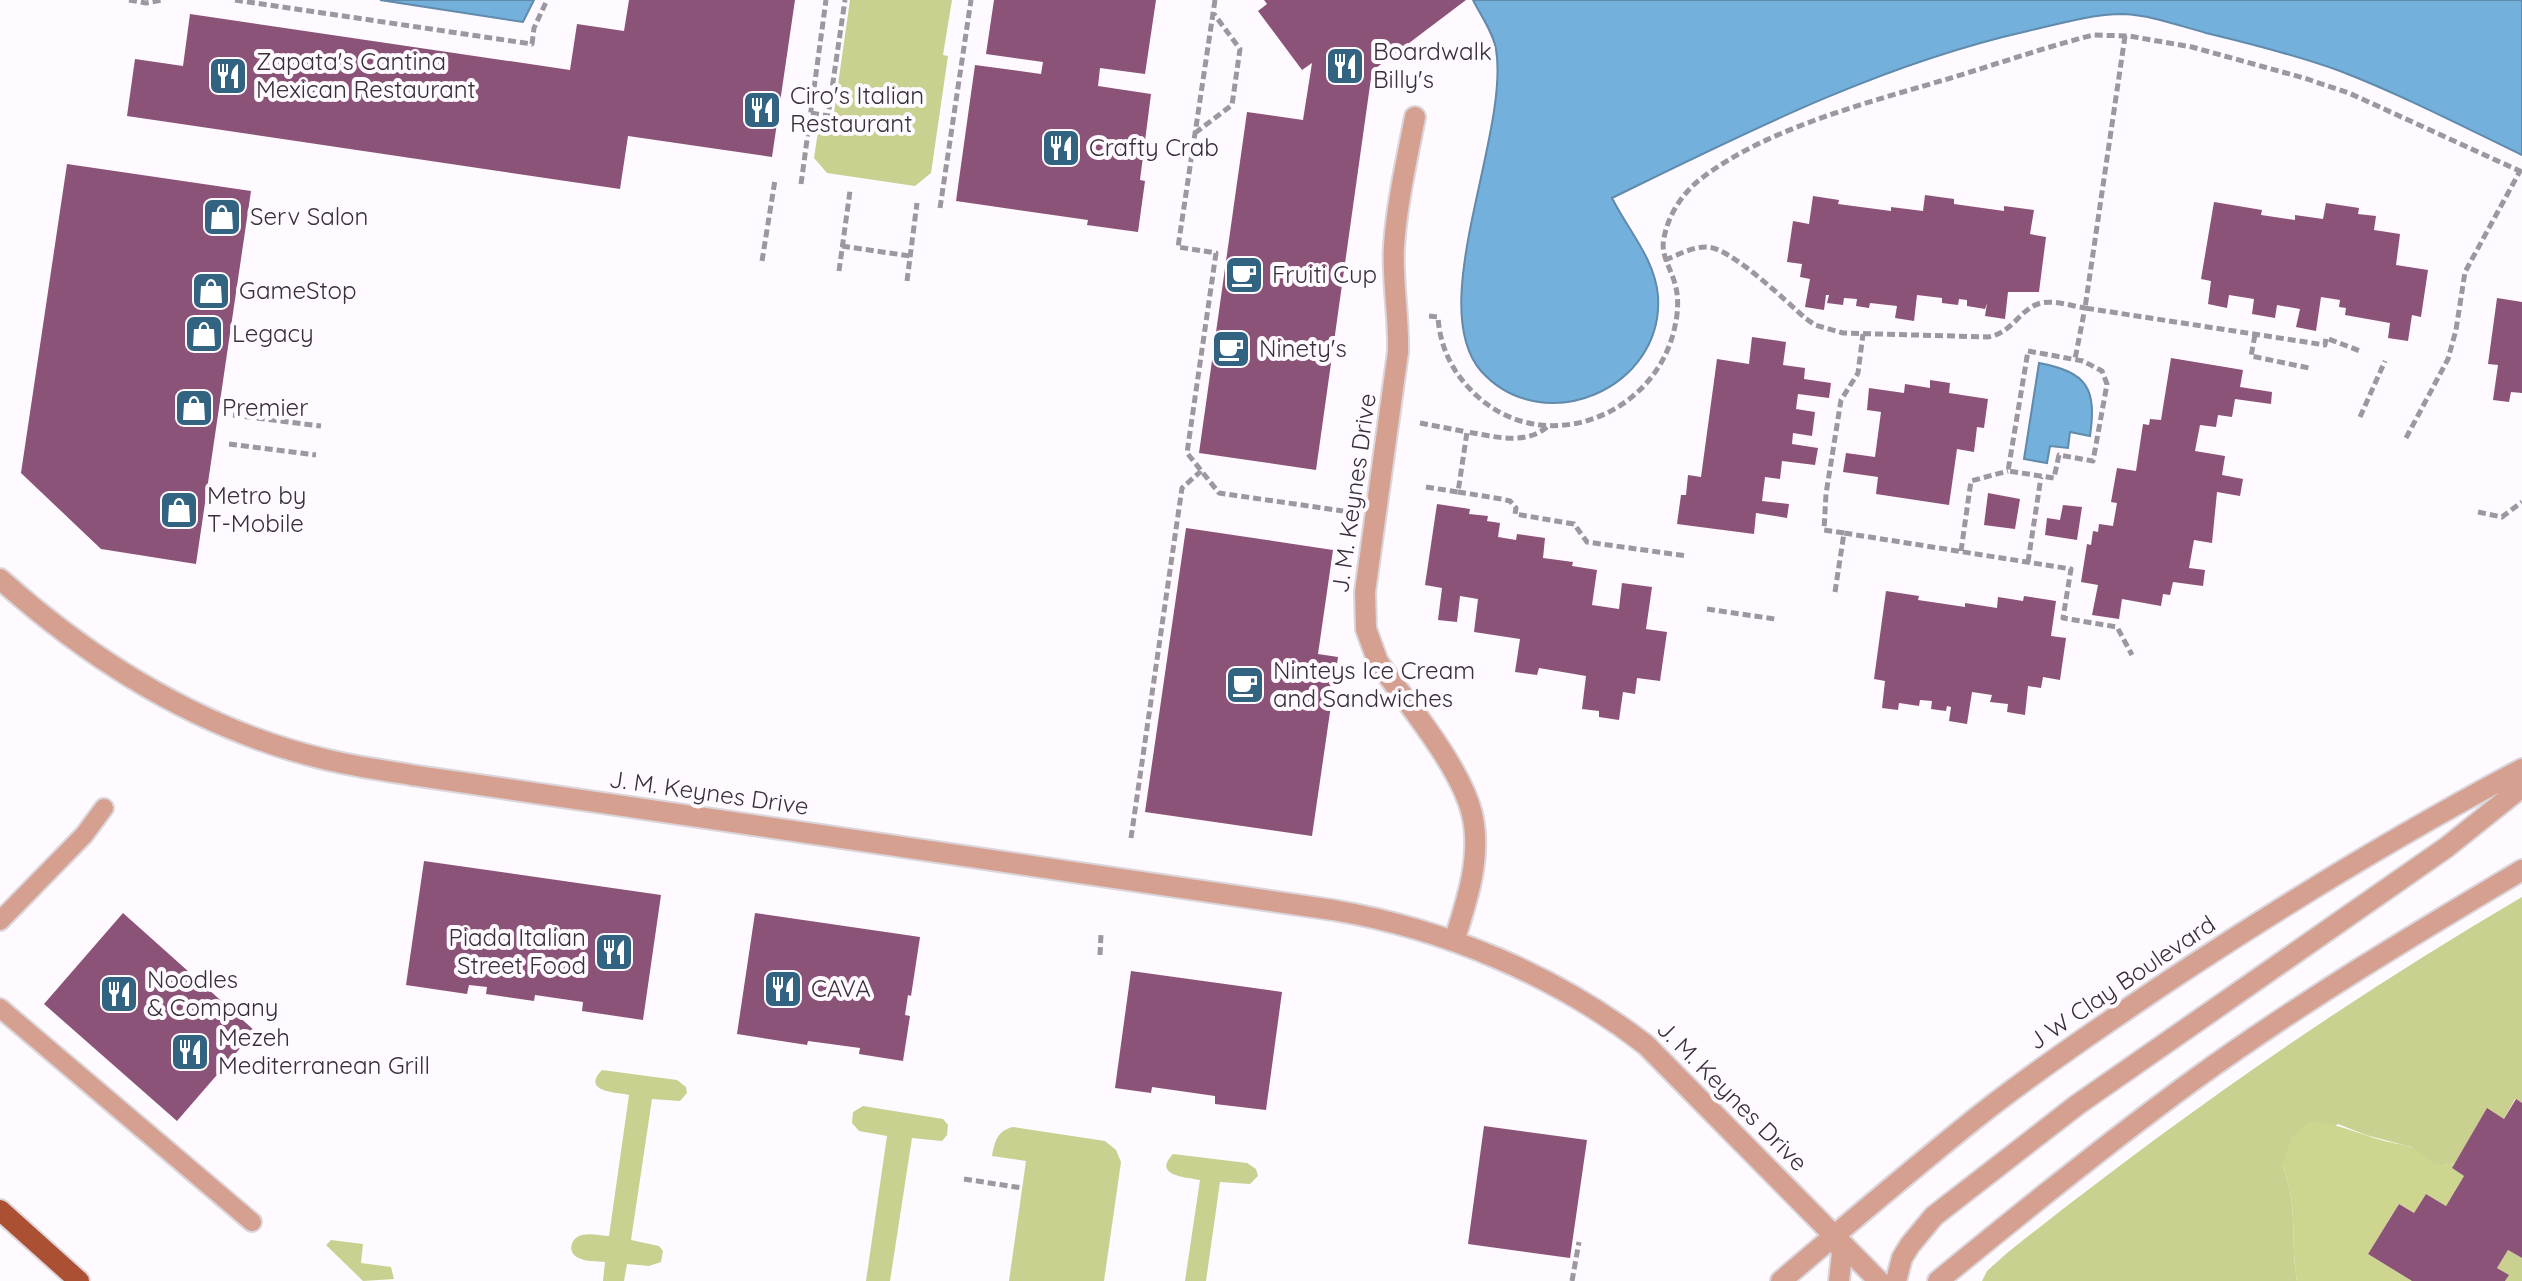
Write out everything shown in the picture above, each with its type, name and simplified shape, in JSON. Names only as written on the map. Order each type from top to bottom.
[{"type":"main road","points":[[0,1210],[79,1281]]},
{"type":"street","name":"J. M. Keynes Drive","points":[[1415,117],[1397,216],[1394,249],[1398,352],[1374,516],[1364,615],[1371,647],[1378,662],[1454,771],[1471,810],[1475,836],[1473,872],[1454,941]]},
{"type":"street","name":"J. M. Keynes Drive","points":[[0,579],[65,635],[153,692],[233,730],[328,760],[527,793],[1333,910],[1394,922],[1454,941],[1557,987],[1626,1030],[1661,1058],[1879,1281]]},
{"type":"street","name":"J W Clay Boulevard","points":[[1781,1281],[1981,1114],[2090,1034],[2220,947],[2361,859],[2431,817],[2522,769]]},
{"type":"street","points":[[1896,1281],[1902,1258],[1934,1216],[2077,1105],[2447,847],[2522,787]]},
{"type":"street","points":[[1938,1281],[2126,1130],[2198,1077],[2312,999],[2522,870]]},
{"type":"street","points":[[1835,1235],[1842,1253],[1839,1281]]},
{"type":"lane","points":[[0,921],[84,835],[104,808]]},
{"type":"lane","points":[[0,1008],[252,1222]]},
{"type":"path","points":[[129,0],[146,3],[162,0]]},
{"type":"path","points":[[235,0],[532,44],[534,28],[547,0]]},
{"type":"path","points":[[801,184],[826,0]]},
{"type":"path","points":[[811,113],[828,116],[845,0]]},
{"type":"path","points":[[940,208],[971,0]]},
{"type":"path","points":[[1215,0],[1178,247],[1216,253],[1187,453],[1219,493],[1352,512]]},
{"type":"path","points":[[1194,134],[1232,105],[1240,49],[1213,13]]},
{"type":"path","points":[[1418,315],[1438,317],[1442,343],[1454,370],[1484,403],[1517,419],[1548,427],[1580,424],[1608,414],[1632,397],[1653,375],[1670,343],[1677,314],[1676,288],[1665,260],[1665,233],[1675,209],[1690,187],[1712,170],[1760,144],[1828,116],[2081,38],[2093,35],[2125,36],[2226,55],[2349,93],[2521,172],[2465,272],[2448,359],[2406,438]]},
{"type":"path","points":[[2075,359],[2125,36]]},
{"type":"path","points":[[762,261],[775,180]]},
{"type":"path","points":[[839,271],[850,191]]},
{"type":"path","points":[[907,281],[917,203]]},
{"type":"path","points":[[842,246],[910,256]]},
{"type":"path","points":[[1665,260],[1710,247],[1746,267],[1815,325],[1843,333],[1988,337],[2005,332],[2032,306],[2041,303],[2325,345],[2326,338],[2360,351]]},
{"type":"path","points":[[1863,334],[1858,373],[1841,400],[1826,494],[1824,530],[2071,569],[2063,618],[2117,627],[2132,655]]},
{"type":"path","points":[[2255,335],[2251,356],[2309,368]]},
{"type":"path","points":[[1961,551],[1971,481],[2008,471],[2054,478],[2059,455],[2093,461],[2107,384],[2102,371],[2083,361],[2028,351],[2008,471]]},
{"type":"path","points":[[2360,417],[2385,361]]},
{"type":"path","points":[[233,415],[321,426]]},
{"type":"path","points":[[1422,423],[1519,438],[1530,437],[1548,427]]},
{"type":"path","points":[[1458,492],[1467,432]]},
{"type":"path","points":[[229,444],[316,455]]},
{"type":"path","points":[[1131,838],[1182,488],[1201,471]]},
{"type":"path","points":[[2028,562],[2041,477]]},
{"type":"path","points":[[1426,487],[1510,501],[1516,508],[1515,514],[1574,524],[1587,542],[1687,556]]},
{"type":"path","points":[[2478,512],[2502,517],[2522,502]]},
{"type":"path","points":[[1835,592],[1844,533]]},
{"type":"path","points":[[1707,609],[1775,619]]},
{"type":"path","points":[[1100,955],[1101,934]]},
{"type":"path","points":[[964,1179],[1022,1188]]},
{"type":"path","points":[[1572,1281],[1579,1242]]},
{"type":"green space","points":[[850,0],[952,0],[943,55],[948,56],[931,173],[915,186],[827,173],[814,158],[820,118],[833,120]]},
{"type":"green space","points":[[2522,897],[2522,1103],[2515,1099],[2504,1119],[2487,1109],[2455,1163],[2438,1166],[2411,1147],[2338,1124],[2282,1165],[2291,1194],[2297,1281],[1982,1281],[1987,1271],[2007,1253],[2194,1111],[2322,1022]]},
{"type":"green space","points":[[602,1070],[677,1080],[686,1087],[687,1093],[680,1101],[652,1099],[631,1240],[659,1246],[663,1251],[661,1262],[649,1266],[627,1264],[624,1281],[603,1281],[605,1262],[582,1259],[575,1256],[571,1249],[578,1236],[609,1236],[629,1095],[598,1087],[595,1083]]},
{"type":"green space","points":[[863,1106],[943,1119],[948,1125],[947,1135],[942,1141],[912,1138],[890,1281],[866,1281],[887,1136],[859,1131],[852,1123],[853,1112]]},
{"type":"green space","points":[[2310,1121],[2410,1147],[2432,1163],[2455,1163],[2452,1168],[2464,1176],[2446,1206],[2426,1194],[2414,1213],[2399,1204],[2368,1254],[2412,1281],[2297,1281],[2291,1194],[2282,1165],[2292,1137]]},
{"type":"green space","points":[[1013,1127],[1105,1141],[1116,1150],[1121,1162],[1104,1281],[1009,1281],[1026,1161],[992,1156],[998,1137]]},
{"type":"green space","points":[[1173,1154],[1247,1163],[1256,1169],[1258,1176],[1250,1184],[1220,1182],[1206,1281],[1185,1281],[1200,1180],[1169,1171],[1166,1167]]},
{"type":"green space","points":[[331,1240],[363,1244],[361,1263],[391,1267],[394,1279],[363,1281],[326,1245]]},
{"type":"green space","points":[[2508,1250],[2522,1258],[2522,1281],[2505,1281],[2508,1275],[2497,1268]]},
{"type":"water","points":[[380,0],[534,0],[523,22]]},
{"type":"water","points":[[1473,0],[2522,0],[2522,155],[2409,100],[2340,71],[2165,21],[2111,14],[2028,31],[1973,45],[1867,81],[1764,125],[1612,198],[1640,245],[1656,282],[1655,329],[1642,357],[1621,379],[1595,394],[1566,402],[1536,401],[1507,391],[1481,371],[1466,342],[1461,305],[1464,263],[1492,126],[1497,85],[1496,49],[1490,30]]},
{"type":"water","points":[[2039,363],[2078,377],[2090,394],[2092,406],[2090,436],[2070,432],[2068,448],[2050,446],[2047,463],[2024,459]]},
{"type":"building","points":[[629,0],[795,0],[772,157],[628,136],[620,189],[127,116],[135,59],[183,66],[190,14],[570,70],[577,24],[624,31]]},
{"type":"building","points":[[994,0],[1156,0],[1145,74],[1100,68],[1098,86],[1151,94],[1140,180],[1145,181],[1138,232],[1087,225],[1088,220],[956,201],[975,65],[1041,74],[1043,62],[986,54]]},
{"type":"building","points":[[1264,0],[1466,0],[1372,71],[1316,470],[1199,453],[1247,112],[1303,120],[1312,63],[1302,70],[1258,11],[1267,4]]},
{"type":"building","points":[[67,164],[251,191],[196,564],[101,549],[21,473]]},
{"type":"building","points":[[1925,195],[1954,199],[1954,204],[2004,211],[2004,206],[2034,210],[2030,234],[2046,237],[2039,292],[2008,292],[2005,319],[1985,316],[1987,303],[1985,309],[1967,306],[1967,300],[1959,299],[1958,305],[1942,303],[1942,298],[1917,295],[1914,321],[1895,318],[1897,306],[1870,303],[1869,308],[1856,306],[1857,299],[1844,298],[1843,305],[1827,303],[1829,295],[1826,295],[1824,310],[1805,307],[1810,279],[1800,277],[1802,264],[1787,262],[1793,221],[1809,224],[1813,196],[1839,200],[1838,204],[1891,211],[1891,207],[1923,211]]},
{"type":"building","points":[[2214,202],[2262,210],[2261,215],[2295,220],[2295,215],[2323,219],[2326,203],[2359,208],[2358,214],[2376,216],[2374,230],[2400,234],[2396,265],[2428,270],[2421,317],[2412,315],[2408,341],[2388,338],[2390,323],[2345,315],[2346,308],[2339,307],[2340,300],[2321,297],[2316,331],[2296,327],[2300,309],[2277,305],[2275,318],[2252,314],[2254,299],[2229,295],[2227,308],[2208,304],[2211,281],[2201,279]]},
{"type":"building","points":[[2497,298],[2522,302],[2522,393],[2511,392],[2509,402],[2493,400],[2498,365],[2488,364]]},
{"type":"building","points":[[1752,337],[1786,342],[1783,365],[1805,368],[1804,379],[1831,383],[1829,398],[1798,394],[1796,409],[1815,412],[1812,436],[1793,433],[1792,444],[1818,448],[1815,465],[1782,461],[1780,479],[1765,477],[1762,501],[1789,504],[1787,518],[1756,513],[1754,534],[1677,524],[1681,495],[1686,495],[1688,475],[1701,477],[1717,359],[1749,364]]},
{"type":"building","points":[[2171,358],[2243,370],[2240,387],[2272,392],[2271,404],[2235,399],[2232,417],[2218,415],[2216,427],[2200,425],[2195,451],[2225,456],[2222,475],[2243,479],[2240,496],[2217,492],[2212,543],[2194,540],[2189,568],[2205,570],[2203,586],[2173,582],[2170,595],[2163,594],[2161,606],[2122,599],[2119,619],[2092,615],[2098,585],[2081,582],[2087,544],[2091,545],[2093,531],[2098,532],[2099,524],[2113,526],[2117,503],[2111,502],[2117,468],[2136,471],[2143,424],[2149,425],[2150,419],[2161,420]]},
{"type":"building","points":[[1930,380],[1950,383],[1949,393],[1988,399],[1984,428],[1977,427],[1974,452],[1957,449],[1949,505],[1876,494],[1878,477],[1843,472],[1846,453],[1875,457],[1881,412],[1867,410],[1869,388],[1904,393],[1905,384],[1930,388]]},
{"type":"building","points":[[1988,493],[2020,499],[2015,529],[1984,525]]},
{"type":"building","points":[[1437,504],[1470,509],[1469,514],[1488,516],[1487,521],[1500,523],[1498,537],[1516,540],[1517,534],[1545,538],[1543,558],[1573,562],[1572,566],[1597,570],[1592,605],[1619,609],[1622,583],[1652,587],[1646,629],[1667,632],[1660,681],[1637,678],[1635,694],[1623,692],[1619,720],[1599,717],[1599,711],[1582,709],[1586,676],[1539,668],[1537,675],[1515,672],[1520,639],[1474,632],[1478,599],[1460,596],[1457,622],[1438,620],[1442,588],[1425,585]]},
{"type":"building","points":[[2063,505],[2082,507],[2077,540],[2045,535],[2047,518],[2060,520]]},
{"type":"building","points":[[1186,528],[1333,550],[1318,654],[1338,657],[1312,836],[1145,812]]},
{"type":"building","points":[[1886,591],[1919,596],[1918,600],[1965,607],[1965,603],[1997,608],[1998,597],[2023,601],[2024,596],[2056,601],[2051,636],[2066,638],[2060,680],[2043,677],[2041,688],[2028,686],[2025,715],[2007,712],[2008,704],[1990,702],[1992,695],[1972,692],[1967,724],[1949,721],[1951,707],[1947,706],[1946,711],[1931,709],[1932,701],[1920,700],[1919,706],[1899,703],[1898,710],[1882,708],[1885,681],[1874,679]]},
{"type":"building","points":[[424,861],[661,895],[643,1020],[582,1011],[583,1002],[535,995],[534,1001],[486,994],[487,987],[469,985],[467,994],[406,985]]},
{"type":"building","points":[[123,913],[255,1031],[177,1121],[44,1004]]},
{"type":"building","points":[[755,913],[920,937],[905,1015],[910,1016],[903,1061],[859,1054],[860,1048],[808,1041],[807,1045],[737,1034]]},
{"type":"building","points":[[1131,971],[1282,992],[1266,1110],[1215,1104],[1215,1096],[1152,1087],[1151,1093],[1115,1088]]},
{"type":"building","points":[[2516,1099],[2522,1103],[2522,1258],[2508,1250],[2497,1268],[2509,1275],[2505,1281],[2412,1281],[2368,1254],[2399,1204],[2414,1213],[2426,1194],[2446,1206],[2464,1176],[2452,1168],[2487,1108],[2504,1119]]},
{"type":"building","points":[[1484,1126],[1587,1140],[1570,1258],[1468,1244]]},
{"type":"place","name":"Boardwalk Billy's","points":[[1345,66]]},
{"type":"place","name":"Zapata's Cantina Mexican Restaurant","points":[[228,76]]},
{"type":"place","name":"Ciro's Italian Restaurant","points":[[762,110]]},
{"type":"place","name":"Crafty Crab","points":[[1061,148]]},
{"type":"place","name":"Serv Salon","points":[[222,217]]},
{"type":"place","name":"Fruiti Cup","points":[[1244,275]]},
{"type":"place","name":"GameStop","points":[[211,291]]},
{"type":"place","name":"Legacy","points":[[204,334]]},
{"type":"place","name":"Ninety's","points":[[1231,349]]},
{"type":"place","name":"Premier","points":[[194,408]]},
{"type":"place","name":"Metro by T-Mobile","points":[[179,510]]},
{"type":"place","name":"Ninteys Ice Cream and Sandwiches","points":[[1245,685]]},
{"type":"place","name":"Piada Italian Street Food","points":[[614,952]]},
{"type":"place","name":"CAVA","points":[[783,989]]},
{"type":"place","name":"Noodles & Company","points":[[119,994]]},
{"type":"place","name":"Mezeh Mediterranean Grill","points":[[190,1052]]}]
